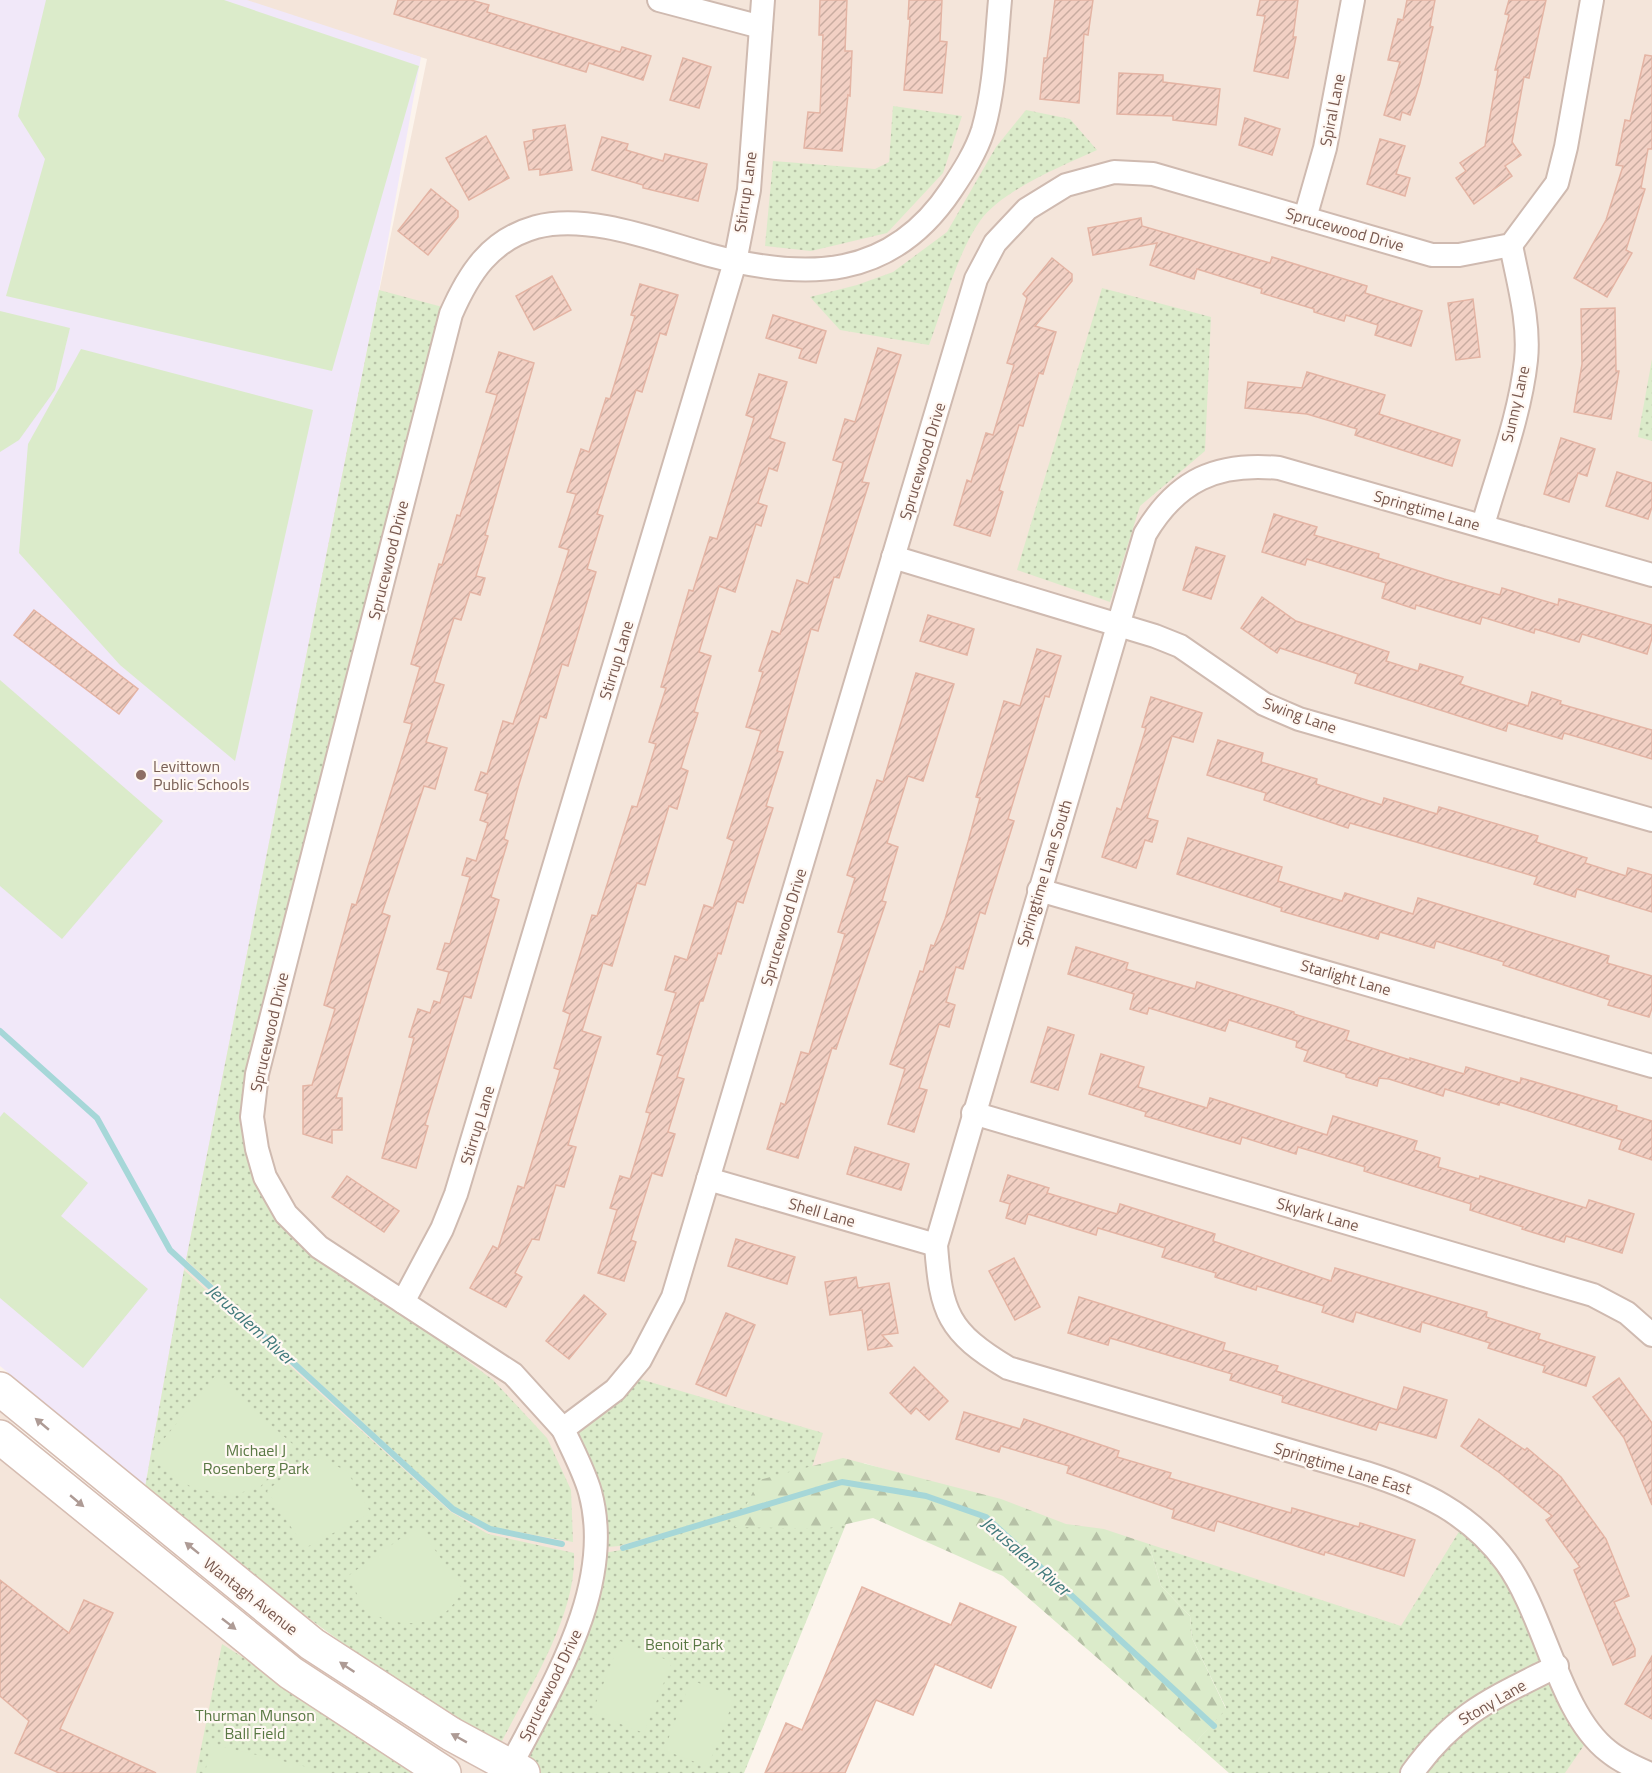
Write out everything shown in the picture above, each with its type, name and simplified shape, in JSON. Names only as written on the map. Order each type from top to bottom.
[{"type":"main road","name":"Wantagh Avenue","points":[[0,1389],[312,1644],[511,1771]]},
{"type":"main road","points":[[0,1437],[291,1673],[444,1773]]},
{"type":"street","points":[[658,0],[761,27]]},
{"type":"street","name":"Stirrup Lane","points":[[403,1302],[442,1229],[456,1194],[735,262],[748,190],[763,0]]},
{"type":"street","name":"Sprucewood Drive","points":[[511,1771],[577,1632],[594,1570],[596,1530],[590,1492],[563,1429],[513,1374],[319,1247],[286,1214],[265,1177],[257,1149],[252,1117],[256,1074],[451,314],[466,279],[487,255],[510,238],[537,227],[574,223],[600,226],[735,262],[807,270],[856,265],[909,238],[937,212],[965,170],[982,131],[993,80],[999,0]]},
{"type":"street","name":"Spiral Lane","points":[[1305,218],[1325,148],[1353,0]]},
{"type":"street","points":[[1511,245],[1557,183],[1566,147],[1593,0]]},
{"type":"street","name":"Sprucewood Drive","points":[[563,1429],[615,1390],[640,1360],[659,1328],[673,1297],[979,269],[995,243],[1027,209],[1066,185],[1114,172],[1153,174],[1432,255],[1459,255],[1511,245]]},
{"type":"street","name":"Sunny Lane","points":[[1483,525],[1516,407],[1526,359],[1525,326],[1511,245]]},
{"type":"street","name":"Springtime Lane","points":[[1201,478],[1227,468],[1248,465],[1279,468],[1652,574]]},
{"type":"street","name":"Springtime Lane South","points":[[940,1292],[936,1245],[1145,534],[1164,505],[1188,485],[1201,478]]},
{"type":"street","name":"Swing Lane","points":[[893,557],[1180,646],[1264,704],[1299,719],[1652,820]]},
{"type":"street","name":"Starlight Lane","points":[[1039,890],[1652,1066]]},
{"type":"street","name":"Skylark Lane","points":[[973,1113],[1593,1295],[1627,1313],[1652,1335]]},
{"type":"street","name":"Shell Lane","points":[[708,1179],[936,1245]]},
{"type":"street","name":"Springtime Lane East","points":[[940,1292],[954,1325],[978,1350],[1008,1368],[1366,1473],[1416,1489],[1441,1502],[1482,1535],[1507,1563],[1532,1608],[1577,1714],[1589,1732],[1607,1750],[1648,1773]]},
{"type":"street","name":"Stony Lane","points":[[1412,1773],[1448,1728],[1472,1710],[1557,1666]]},
{"type":"shaded area","name":"Levittown Public Schools","points":[[0,0],[247,0],[421,57],[379,290],[184,1270],[145,1487],[0,1366]]},
{"type":"shaded area","points":[[231,0],[1652,0],[1652,1773],[1305,1773],[1400,1626],[864,1463],[743,1773],[497,1752],[139,1458],[427,59]]},
{"type":"shaded area","points":[[0,1412],[220,1606],[510,1773],[0,1773]]},
{"type":"green space","points":[[46,0],[224,0],[419,66],[332,371],[6,296],[45,159],[18,116]]},
{"type":"green space","points":[[893,106],[962,116],[943,173],[887,233],[811,251],[765,246],[773,161],[875,169],[889,162]]},
{"type":"green space","points":[[1026,110],[1070,119],[1097,150],[1017,189],[980,221],[957,265],[929,345],[840,330],[810,297],[857,285],[893,272],[947,232],[996,147]]},
{"type":"green space","points":[[1102,288],[1211,317],[1205,451],[1140,506],[1110,602],[1017,570]]},
{"type":"green space","points":[[379,290],[450,309],[253,1077],[253,1148],[318,1249],[493,1380],[547,1438],[571,1490],[573,1542],[490,1527],[456,1508],[186,1260]]},
{"type":"green space","points":[[0,311],[70,328],[55,390],[19,440],[0,452]]},
{"type":"green space","points":[[81,349],[313,410],[235,761],[120,665],[19,553],[28,444]]},
{"type":"green space","points":[[1652,359],[1652,441],[1638,437]]},
{"type":"green space","points":[[0,680],[163,821],[62,939],[0,886]]},
{"type":"green space","points":[[4,1112],[88,1183],[61,1216],[148,1289],[83,1368],[0,1298],[0,1117]]},
{"type":"green space","name":"Michael J Rosenberg Park","points":[[184,1270],[451,1512],[488,1534],[574,1553],[573,1577],[560,1626],[501,1743],[420,1698],[326,1631],[226,1556],[145,1487]]},
{"type":"green space","points":[[215,1376],[296,1447],[259,1488],[231,1495],[193,1488],[169,1473],[151,1455]]},
{"type":"green space","points":[[633,1377],[823,1433],[804,1492],[619,1546],[597,1548],[569,1431]]},
{"type":"green space","points":[[315,1456],[347,1471],[371,1513],[305,1548],[267,1491],[288,1473]]},
{"type":"green space","points":[[843,1458],[1001,1499],[1066,1524],[1104,1529],[1149,1544],[1161,1586],[1190,1616],[1192,1638],[1226,1709],[1195,1743],[1003,1576],[873,1518],[825,1529],[735,1527],[759,1480]]},
{"type":"green space","name":"Benoit Park","points":[[841,1486],[858,1495],[744,1773],[510,1773],[598,1554],[621,1550]]},
{"type":"green space","points":[[1463,1525],[1502,1563],[1589,1738],[1565,1773],[1229,1773],[1195,1743],[1226,1708],[1192,1638],[1190,1616],[1161,1586],[1149,1544],[1401,1626]]},
{"type":"green space","points":[[418,1526],[464,1591],[446,1612],[438,1617],[408,1623],[388,1620],[366,1607],[348,1576]]},
{"type":"green space","points":[[620,1641],[672,1662],[644,1733],[592,1713]]},
{"type":"green space","name":"Thurman Munson Ball Field","points":[[222,1644],[424,1773],[196,1773]]},
{"type":"green space","points":[[691,1680],[735,1697],[708,1767],[664,1750]]},
{"type":"green space","points":[[211,1744],[332,1773],[205,1773]]},
{"type":"building","points":[[398,0],[471,0],[489,5],[487,12],[620,52],[622,47],[651,56],[643,80],[589,63],[586,72],[394,14]]},
{"type":"building","points":[[820,0],[847,0],[845,51],[852,51],[850,96],[848,95],[842,151],[804,148],[808,112],[820,113],[823,35],[819,35]]},
{"type":"building","points":[[909,0],[942,0],[940,41],[947,42],[942,93],[904,90],[910,19],[908,19]]},
{"type":"building","points":[[1055,0],[1093,0],[1088,35],[1084,34],[1079,103],[1040,99],[1044,58],[1047,58]]},
{"type":"building","points":[[1260,0],[1298,0],[1293,37],[1296,37],[1288,78],[1254,71],[1265,16],[1257,15]]},
{"type":"building","points":[[1407,0],[1435,0],[1430,26],[1433,27],[1420,83],[1410,115],[1402,112],[1400,120],[1384,115],[1400,62],[1388,60],[1398,19],[1403,20]]},
{"type":"building","points":[[1509,0],[1546,0],[1529,78],[1524,77],[1512,142],[1521,155],[1505,166],[1512,176],[1474,204],[1456,178],[1466,171],[1460,163],[1485,146],[1498,70],[1495,70],[1509,15],[1505,14]]},
{"type":"building","points":[[1645,55],[1652,56],[1652,149],[1648,149],[1641,188],[1645,189],[1626,250],[1632,253],[1607,297],[1574,278],[1606,220],[1623,166],[1616,165],[1625,120],[1630,121]]},
{"type":"building","points":[[683,58],[711,67],[699,108],[670,100]]},
{"type":"building","points":[[1119,73],[1163,75],[1163,82],[1220,89],[1216,125],[1173,120],[1173,116],[1117,114]]},
{"type":"building","points":[[1245,118],[1280,129],[1272,155],[1239,145]]},
{"type":"building","points":[[565,125],[572,170],[540,175],[540,169],[529,170],[524,142],[534,140],[533,130]]},
{"type":"building","points":[[486,136],[509,178],[469,200],[446,158]]},
{"type":"building","points":[[602,137],[628,144],[626,150],[663,161],[665,154],[707,164],[698,201],[643,188],[643,185],[592,170]]},
{"type":"building","points":[[1380,139],[1405,146],[1396,174],[1410,178],[1405,196],[1367,184]]},
{"type":"building","points":[[431,189],[458,211],[458,217],[428,255],[398,231]]},
{"type":"building","points":[[1141,218],[1142,226],[1270,263],[1272,257],[1367,286],[1365,293],[1422,311],[1411,346],[1375,335],[1378,325],[1346,315],[1344,321],[1314,312],[1314,309],[1261,293],[1262,289],[1197,269],[1194,279],[1150,265],[1157,243],[1093,255],[1088,228]]},
{"type":"building","points":[[1052,258],[1072,274],[1072,281],[1035,326],[1056,332],[1043,374],[1039,373],[1023,426],[1019,425],[999,490],[1003,492],[990,536],[954,525],[967,480],[971,482],[986,433],[993,435],[1014,365],[1007,363],[1027,298],[1023,294]]},
{"type":"building","points":[[552,276],[571,310],[534,330],[516,296]]},
{"type":"building","points":[[640,284],[678,295],[666,335],[660,333],[642,392],[636,390],[597,514],[603,516],[587,569],[596,572],[568,666],[562,664],[546,718],[540,716],[519,784],[504,839],[508,841],[491,897],[499,900],[471,998],[464,996],[425,1125],[428,1126],[416,1168],[382,1158],[414,1038],[409,1037],[418,1009],[430,1013],[434,1001],[440,1003],[449,972],[437,969],[445,943],[450,944],[470,877],[462,875],[467,858],[476,861],[488,823],[480,820],[488,794],[475,790],[481,772],[487,774],[503,721],[513,724],[531,670],[569,550],[559,547],[576,494],[567,492],[581,449],[589,452],[606,398],[610,399],[635,316],[631,315]]},
{"type":"building","points":[[1473,299],[1480,357],[1456,360],[1448,303]]},
{"type":"building","points":[[1615,308],[1616,371],[1619,371],[1611,419],[1574,412],[1582,364],[1581,309]]},
{"type":"building","points":[[773,315],[826,331],[816,363],[799,358],[802,349],[766,338]]},
{"type":"building","points":[[878,348],[901,355],[862,482],[869,483],[839,578],[834,577],[818,631],[811,629],[777,751],[783,752],[766,806],[773,808],[743,903],[737,901],[721,954],[718,953],[703,1001],[700,1001],[677,1077],[684,1079],[668,1132],[675,1134],[662,1176],[652,1173],[631,1240],[636,1242],[624,1281],[598,1273],[617,1210],[610,1208],[620,1176],[630,1179],[650,1113],[646,1112],[663,1056],[657,1054],[676,993],[665,990],[675,956],[687,960],[704,905],[713,908],[734,841],[727,838],[761,731],[746,727],[763,672],[759,671],[772,631],[780,634],[797,580],[808,584],[843,463],[833,460],[845,419],[855,422]]},
{"type":"building","points":[[499,352],[534,363],[485,535],[488,536],[476,576],[485,578],[480,595],[470,592],[461,620],[454,618],[434,682],[444,685],[426,742],[447,748],[435,789],[424,786],[382,913],[390,916],[336,1098],[342,1098],[342,1130],[332,1130],[332,1143],[303,1134],[303,1086],[312,1085],[335,1009],[324,1005],[352,904],[356,905],[412,724],[404,722],[420,667],[411,664],[439,564],[442,565],[457,515],[460,516],[497,395],[486,392]]},
{"type":"building","points":[[1307,372],[1385,395],[1379,414],[1460,440],[1452,466],[1355,435],[1357,429],[1307,414],[1245,408],[1248,382],[1302,388]]},
{"type":"building","points":[[759,374],[787,382],[770,438],[785,443],[777,471],[769,468],[758,503],[767,506],[761,526],[756,524],[735,592],[719,586],[699,652],[711,656],[694,712],[698,713],[681,768],[688,771],[677,809],[669,806],[645,885],[637,883],[612,966],[603,963],[582,1031],[601,1037],[568,1145],[576,1147],[564,1187],[556,1185],[539,1240],[532,1239],[515,1273],[522,1277],[506,1307],[470,1288],[493,1246],[498,1249],[518,1186],[524,1188],[560,1070],[554,1068],[570,1014],[563,1011],[592,915],[597,916],[632,806],[637,807],[656,744],[649,742],[666,688],[661,687],[689,590],[693,591],[710,537],[717,539],[754,418],[746,415]]},
{"type":"building","points":[[1561,438],[1595,449],[1587,476],[1578,473],[1569,502],[1544,494]]},
{"type":"building","points":[[1617,472],[1652,483],[1652,507],[1648,519],[1606,506]]},
{"type":"building","points":[[1274,514],[1317,527],[1314,535],[1379,554],[1378,558],[1444,579],[1500,595],[1502,588],[1558,605],[1559,599],[1652,625],[1652,638],[1647,654],[1582,634],[1579,642],[1535,629],[1534,633],[1482,617],[1480,624],[1416,605],[1415,609],[1382,598],[1386,583],[1307,559],[1305,565],[1262,552]]},
{"type":"building","points":[[1196,547],[1225,556],[1211,599],[1183,590]]},
{"type":"building","points":[[1262,597],[1296,621],[1389,652],[1386,661],[1418,671],[1420,664],[1463,677],[1460,684],[1528,706],[1532,692],[1561,701],[1560,704],[1652,730],[1652,759],[1564,733],[1562,739],[1508,723],[1506,731],[1355,683],[1358,674],[1280,648],[1277,653],[1241,628]]},
{"type":"building","points":[[34,610],[138,689],[119,714],[14,635]]},
{"type":"building","points":[[928,615],[974,629],[967,655],[920,641]]},
{"type":"building","points":[[1037,649],[1061,656],[1049,697],[1045,696],[1008,819],[1014,821],[985,914],[980,912],[963,969],[956,967],[946,1002],[955,1005],[949,1027],[939,1024],[919,1088],[927,1090],[914,1132],[888,1124],[905,1069],[890,1064],[920,971],[923,972],[931,945],[934,946],[945,919],[980,798],[976,797],[1004,701],[1020,706]]},
{"type":"building","points":[[916,673],[954,684],[923,781],[908,776],[887,843],[898,847],[882,901],[886,902],[836,1049],[832,1048],[798,1158],[767,1149],[781,1103],[785,1105],[801,1052],[809,1054],[845,934],[838,932],[855,878],[847,875],[877,780],[883,782]]},
{"type":"building","points":[[1151,697],[1202,713],[1193,742],[1172,736],[1147,818],[1158,821],[1152,842],[1145,840],[1136,868],[1102,857],[1117,808],[1121,810],[1146,728],[1142,727]]},
{"type":"building","points":[[1218,740],[1263,753],[1261,762],[1317,779],[1316,784],[1382,805],[1384,798],[1437,814],[1439,807],[1538,836],[1536,842],[1587,858],[1585,863],[1626,876],[1628,868],[1652,875],[1652,912],[1577,889],[1575,897],[1534,884],[1537,877],[1350,823],[1348,828],[1264,800],[1266,793],[1207,775]]},
{"type":"building","points":[[1188,838],[1282,867],[1278,881],[1342,901],[1345,893],[1413,914],[1418,898],[1609,956],[1607,963],[1652,976],[1652,1008],[1649,1017],[1608,1005],[1610,1000],[1503,965],[1504,962],[1436,941],[1434,948],[1380,932],[1378,939],[1281,911],[1282,908],[1177,874]]},
{"type":"building","points":[[1076,947],[1128,963],[1126,969],[1195,989],[1197,982],[1294,1012],[1294,1014],[1349,1031],[1346,1040],[1410,1060],[1410,1058],[1464,1074],[1466,1067],[1520,1083],[1521,1078],[1617,1106],[1616,1110],[1652,1121],[1652,1160],[1619,1149],[1622,1140],[1500,1102],[1499,1105],[1445,1089],[1443,1096],[1389,1079],[1379,1078],[1377,1086],[1346,1077],[1346,1074],[1304,1061],[1308,1051],[1296,1047],[1297,1041],[1229,1020],[1225,1031],[1149,1008],[1147,1014],[1130,1009],[1134,994],[1068,974]]},
{"type":"building","points":[[1048,1027],[1074,1035],[1058,1090],[1031,1082]]},
{"type":"building","points":[[1101,1054],[1144,1067],[1138,1087],[1207,1108],[1210,1098],[1327,1135],[1333,1116],[1417,1141],[1414,1150],[1440,1158],[1438,1167],[1479,1179],[1480,1176],[1586,1208],[1589,1200],[1634,1214],[1622,1253],[1566,1236],[1564,1242],[1522,1229],[1523,1227],[1470,1210],[1471,1204],[1364,1171],[1365,1167],[1298,1147],[1296,1154],[1242,1137],[1240,1144],[1145,1116],[1146,1112],[1089,1094]]},
{"type":"building","points":[[855,1147],[909,1164],[901,1190],[847,1174]]},
{"type":"building","points":[[1008,1175],[1049,1188],[1047,1193],[1117,1214],[1120,1204],[1215,1234],[1213,1241],[1331,1281],[1335,1268],[1487,1312],[1486,1317],[1540,1334],[1538,1339],[1595,1357],[1586,1386],[1543,1372],[1545,1366],[1488,1348],[1490,1343],[1422,1322],[1420,1332],[1356,1312],[1353,1322],[1322,1312],[1324,1306],[1257,1286],[1256,1290],[1215,1277],[1216,1273],[1162,1257],[1165,1248],[1098,1228],[1096,1235],[1028,1214],[1025,1224],[1006,1218],[1010,1204],[1000,1201]]},
{"type":"building","points":[[347,1176],[399,1211],[384,1232],[332,1197]]},
{"type":"building","points":[[736,1239],[795,1257],[787,1284],[728,1266]]},
{"type":"building","points":[[1014,1258],[1040,1307],[1015,1320],[989,1271]]},
{"type":"building","points":[[856,1277],[858,1288],[889,1283],[898,1333],[882,1335],[892,1346],[868,1350],[862,1310],[830,1315],[825,1282]]},
{"type":"building","points":[[584,1295],[606,1314],[569,1359],[546,1341]]},
{"type":"building","points":[[1079,1297],[1225,1343],[1223,1350],[1278,1366],[1276,1371],[1397,1410],[1404,1387],[1447,1400],[1436,1438],[1379,1422],[1376,1430],[1282,1402],[1283,1396],[1230,1380],[1232,1374],[1110,1338],[1108,1345],[1068,1333]]},
{"type":"building","points":[[726,1313],[755,1325],[726,1396],[696,1384]]},
{"type":"building","points":[[914,1367],[948,1401],[929,1420],[916,1408],[911,1414],[890,1393]]},
{"type":"building","points":[[1619,1378],[1652,1423],[1652,1505],[1624,1438],[1593,1397]]},
{"type":"building","points":[[964,1412],[1020,1429],[1024,1419],[1119,1451],[1117,1457],[1171,1473],[1169,1478],[1291,1513],[1292,1508],[1359,1527],[1360,1523],[1415,1540],[1404,1576],[1325,1552],[1324,1555],[1217,1521],[1214,1531],[1172,1518],[1174,1510],[1067,1473],[1069,1466],[1001,1446],[999,1452],[956,1439]]},
{"type":"building","points":[[1479,1419],[1525,1450],[1527,1448],[1561,1477],[1606,1539],[1629,1596],[1614,1602],[1635,1649],[1635,1656],[1613,1665],[1574,1570],[1580,1567],[1546,1520],[1552,1516],[1500,1473],[1461,1446]]},
{"type":"building","points":[[0,1580],[69,1633],[84,1600],[113,1613],[60,1729],[156,1773],[59,1773],[15,1753],[29,1721],[0,1696]]},
{"type":"building","points":[[862,1587],[951,1625],[960,1603],[1016,1627],[991,1688],[935,1664],[913,1715],[876,1700],[845,1773],[765,1773],[786,1723],[802,1730]]},
{"type":"building","points":[[1652,1656],[1652,1719],[1625,1704]]},
{"type":"waterway","name":"Jerusalem River","points":[[0,1031],[97,1118],[170,1250],[453,1509],[490,1529],[562,1544]]},
{"type":"waterway","name":"Jerusalem River","points":[[623,1548],[842,1482],[926,1496],[986,1517],[1214,1726]]},
{"type":"place","name":"Levittown Public Schools","points":[[141,775]]}]
